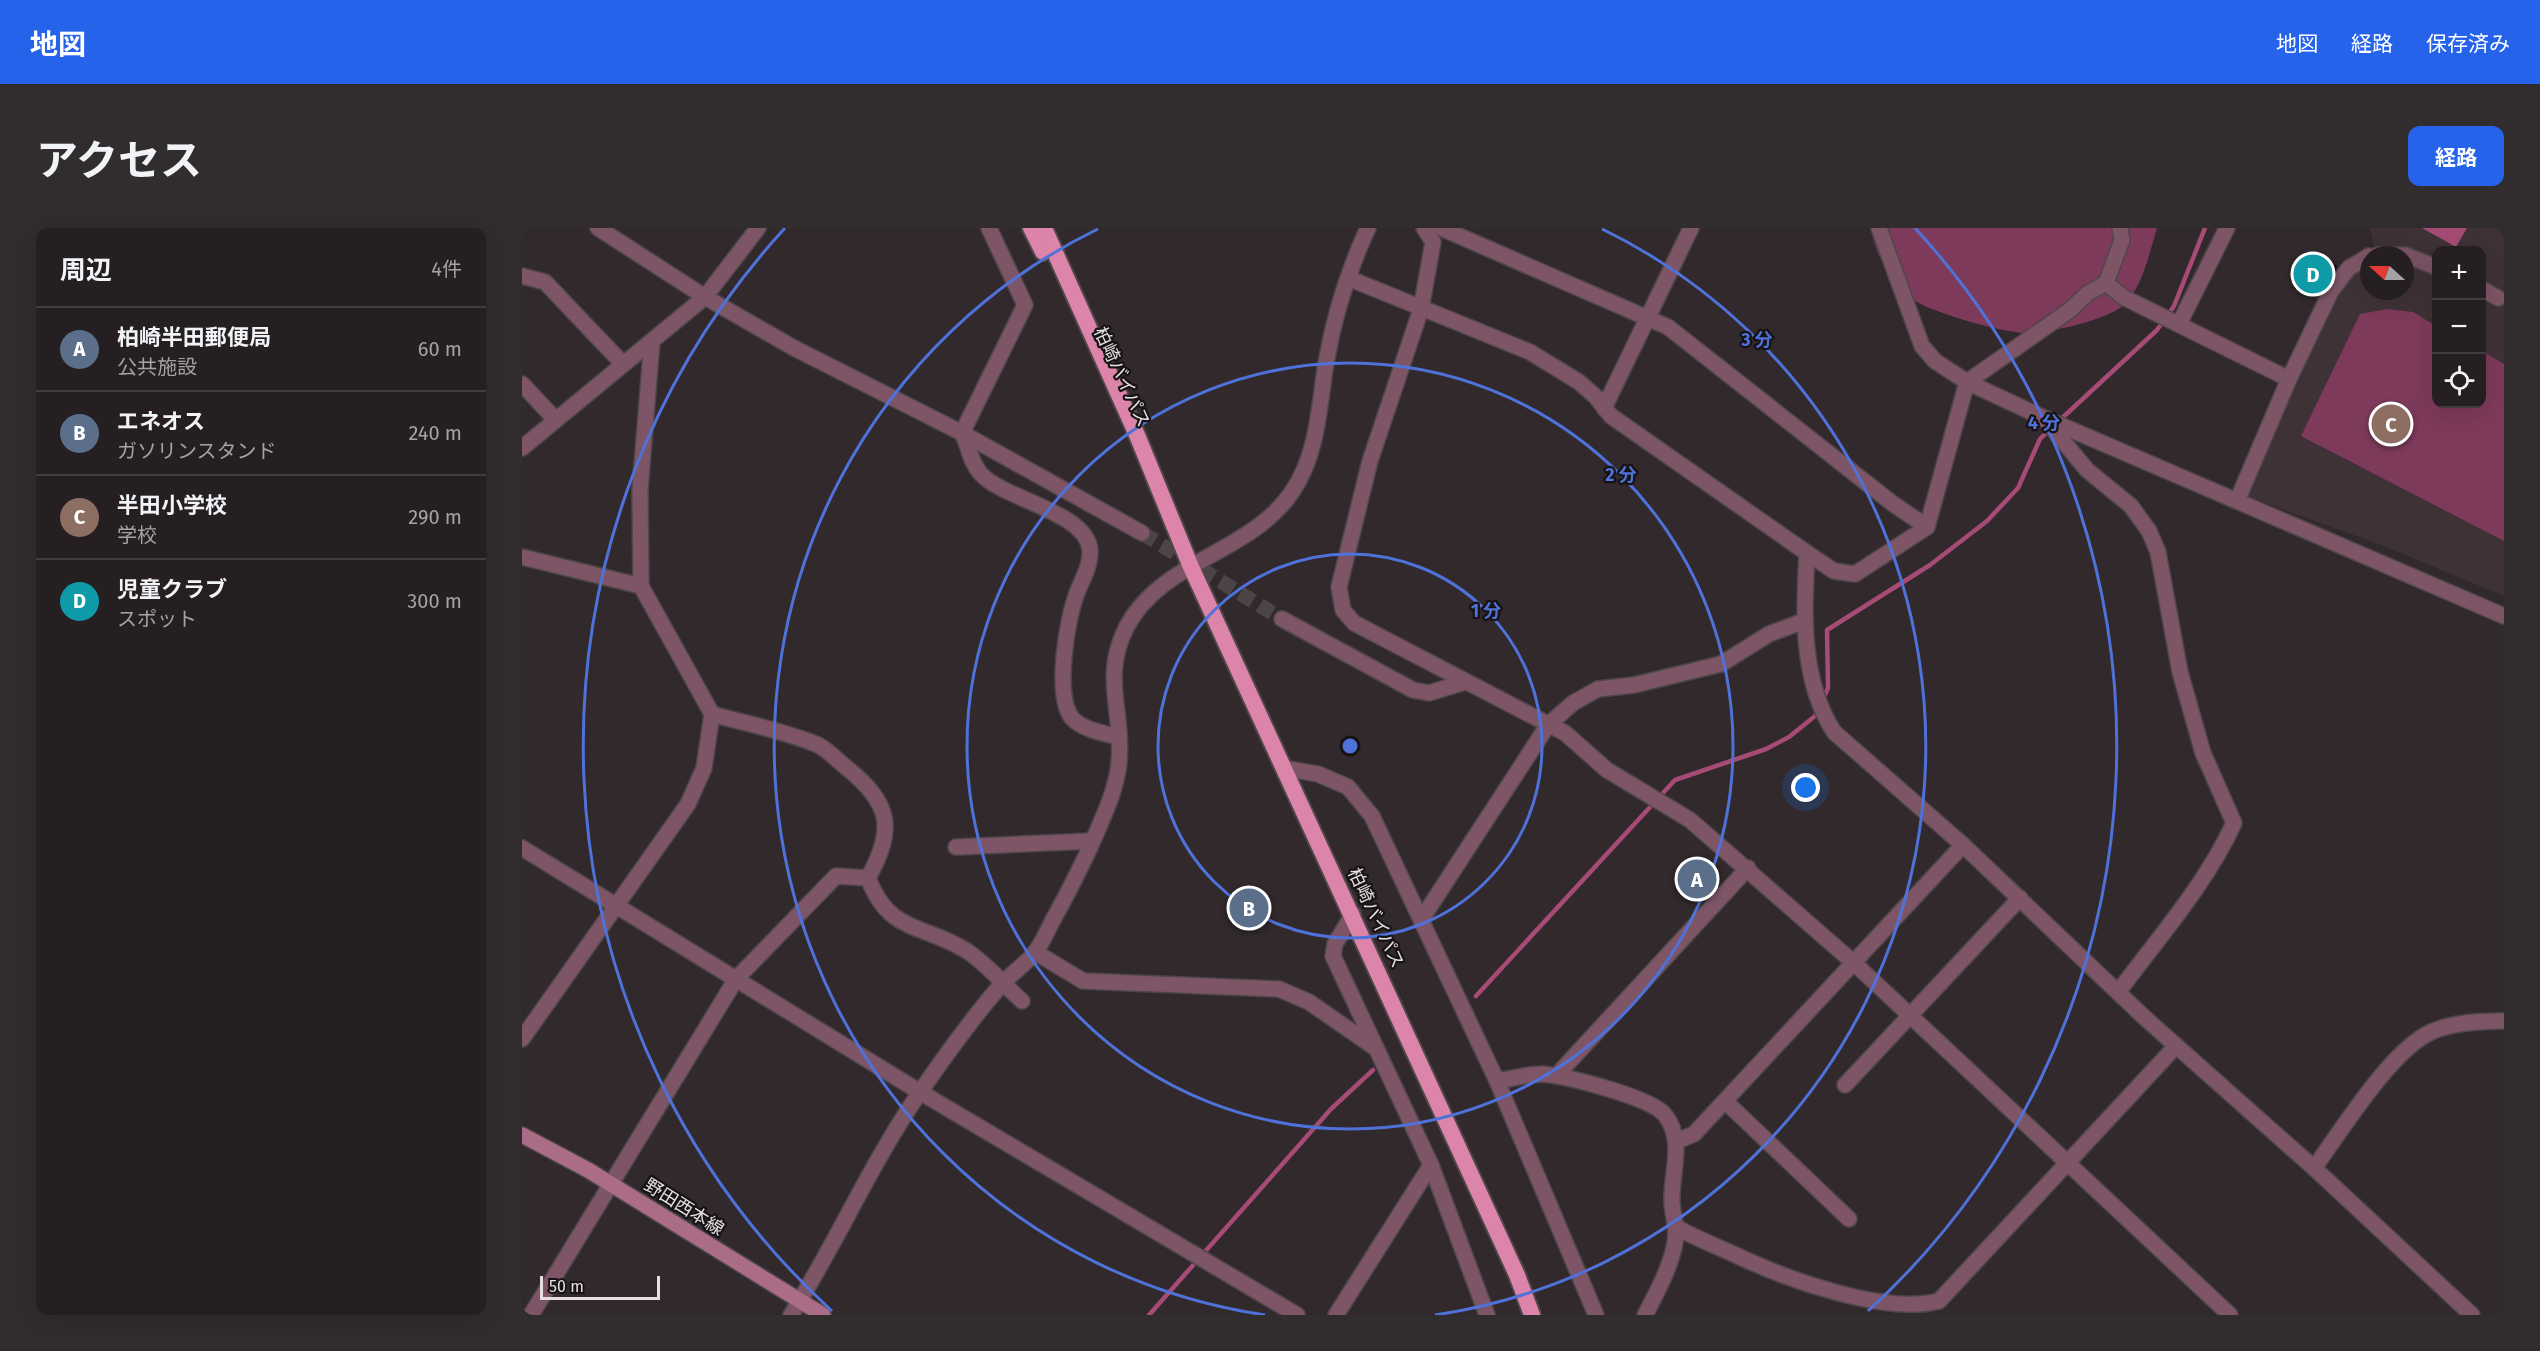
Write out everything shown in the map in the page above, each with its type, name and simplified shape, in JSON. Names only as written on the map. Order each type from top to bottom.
[{"type":"highway","name":"柏崎バイパス","points":[[1031,228],[1134,438]]},
{"type":"highway","name":"柏崎バイパス","points":[[1044,228],[1191,567],[1353,914],[1517,1275],[1532,1315]]},
{"type":"main road","name":"野田西本線","points":[[522,1136],[609,1184],[823,1315]]},
{"type":"street","points":[[598,228],[705,297],[794,348],[962,432],[1142,533]]},
{"type":"street","points":[[522,448],[554,418],[705,297],[758,228]]},
{"type":"street","points":[[962,432],[1025,305],[989,228]]},
{"type":"street","points":[[792,1315],[889,1140],[920,1092],[1002,984],[1035,952],[1064,900],[1092,840],[1114,784],[1120,760],[1113,673],[1125,631],[1136,611],[1152,592],[1264,522],[1293,490],[1304,471],[1316,435],[1327,360],[1339,303],[1368,228]]},
{"type":"street","points":[[1424,228],[1433,242],[1421,309],[1370,461],[1339,587],[1343,610],[1354,623],[1565,734],[1607,770],[1690,820],[1748,868],[1854,963],[2230,1315]]},
{"type":"street","points":[[1441,228],[1627,311],[1649,316],[1668,327],[1892,502],[1928,527]]},
{"type":"street","points":[[1605,408],[1691,228]]},
{"type":"street","points":[[1879,228],[1922,346],[1935,361],[1967,382],[2044,418],[2504,616]]},
{"type":"street","points":[[1348,278],[1530,352],[1579,382],[1611,416],[1807,553],[1834,571],[1855,574],[1928,527],[1967,382],[2070,310],[2088,293],[2106,283],[2122,240],[2120,228]]},
{"type":"street","points":[[2179,324],[2227,228]]},
{"type":"street","points":[[2414,259],[2432,266]]},
{"type":"street","points":[[2237,501],[2289,379],[2331,291],[2349,268],[2360,261]]},
{"type":"street","points":[[522,276],[545,282],[623,364]]},
{"type":"street","points":[[2106,283],[2123,297],[2289,379]]},
{"type":"street","points":[[2486,292],[2498,298]]},
{"type":"street","points":[[522,1039],[688,804],[704,768],[712,714],[641,586],[640,489],[652,340]]},
{"type":"street","points":[[522,384],[554,418]]},
{"type":"street","points":[[2044,418],[2087,470],[2131,506],[2149,531],[2158,552],[2180,672],[2203,753],[2234,823],[2224,845],[2190,895],[2119,991]]},
{"type":"street","points":[[962,432],[973,463],[982,475],[1005,490],[1061,516],[1080,530],[1090,548],[1087,571],[1077,593],[1065,633],[1065,698],[1071,717],[1086,727],[1118,737]]},
{"type":"street","points":[[1807,553],[1805,646],[1823,715],[1834,732],[1963,845],[2176,1046],[2314,1168],[2464,1312]]},
{"type":"street","points":[[522,557],[641,586]]},
{"type":"street","points":[[1282,619],[1413,690],[1429,693],[1465,682]]},
{"type":"street","points":[[1421,921],[1548,725],[1573,703],[1598,689],[1634,686],[1721,664],[1769,634],[1804,621]]},
{"type":"street","points":[[712,714],[820,746],[881,802],[886,832],[878,860],[868,878]]},
{"type":"street","points":[[1283,768],[1318,774],[1348,787],[1372,816],[1497,1081],[1596,1315]]},
{"type":"street","points":[[956,847],[1092,840]]},
{"type":"street","points":[[1677,1141],[1694,1134],[1963,845]]},
{"type":"street","points":[[522,848],[920,1092],[1297,1315]]},
{"type":"street","points":[[1556,1076],[1748,868]]},
{"type":"street","points":[[531,1315],[736,979],[836,876],[868,878]]},
{"type":"street","points":[[868,878],[876,897],[890,915],[970,953],[1022,1001]]},
{"type":"street","points":[[1845,1085],[2020,898]]},
{"type":"street","points":[[1353,914],[1335,944],[1333,956],[1431,1165],[1487,1315]]},
{"type":"street","points":[[1035,952],[1083,981],[1279,989],[1309,1002],[1374,1047]]},
{"type":"street","points":[[2314,1168],[2402,1051],[2432,1032],[2479,1021],[2504,1021]]},
{"type":"street","points":[[1678,1228],[1830,1297],[1877,1308],[1913,1309],[1939,1301],[2176,1046]]},
{"type":"street","points":[[1497,1081],[1539,1074],[1556,1076],[1652,1103],[1666,1115],[1677,1141],[1672,1204],[1678,1228],[1669,1262],[1645,1315]]},
{"type":"street","points":[[1725,1101],[1848,1219]]},
{"type":"street","points":[[1336,1315],[1431,1165]]},
{"type":"shaded area","points":[[1871,228],[2157,228],[2139,283],[2122,307],[2081,324],[2051,331],[2027,333],[2003,330],[1969,321],[1914,300],[1892,278],[1886,268],[1876,249]]},
{"type":"shaded area","points":[[2370,228],[2504,228],[2504,596],[2379,544],[2249,497],[2249,486],[2341,289],[2360,269],[2360,300],[2414,300],[2414,246],[2374,246]]},
{"type":"shaded area","points":[[2422,228],[2467,228],[2457,246]]},
{"type":"shaded area","points":[[2387,309],[2413,312],[2432,324],[2432,408],[2486,408],[2486,353],[2504,364],[2504,541],[2301,436],[2360,314]]},
{"type":"building","points":[[2302,256],[2333,270],[2323,291],[2293,277]]},
{"type":"waterway","points":[[2060,420],[2157,330],[2174,306],[2205,228]]},
{"type":"waterway","points":[[1823,699],[1828,688],[1827,630],[1930,565],[1987,521],[2018,488],[2040,439],[2049,430]]},
{"type":"waterway","points":[[1476,996],[1675,780],[1766,749],[1789,737],[1815,716],[1818,709]]},
{"type":"waterway","points":[[1149,1315],[1331,1109],[1373,1070]]},
{"type":"tunnel","points":[[1142,533],[1282,619]]},
{"type":"place","name":"児童クラブ","points":[[2313,274]]},
{"type":"place","name":"半田小学校","points":[[2391,424]]},
{"type":"place","name":"柏崎半田郵便局","points":[[1697,879]]},
{"type":"place","name":"エネオス","points":[[1249,908]]}]
